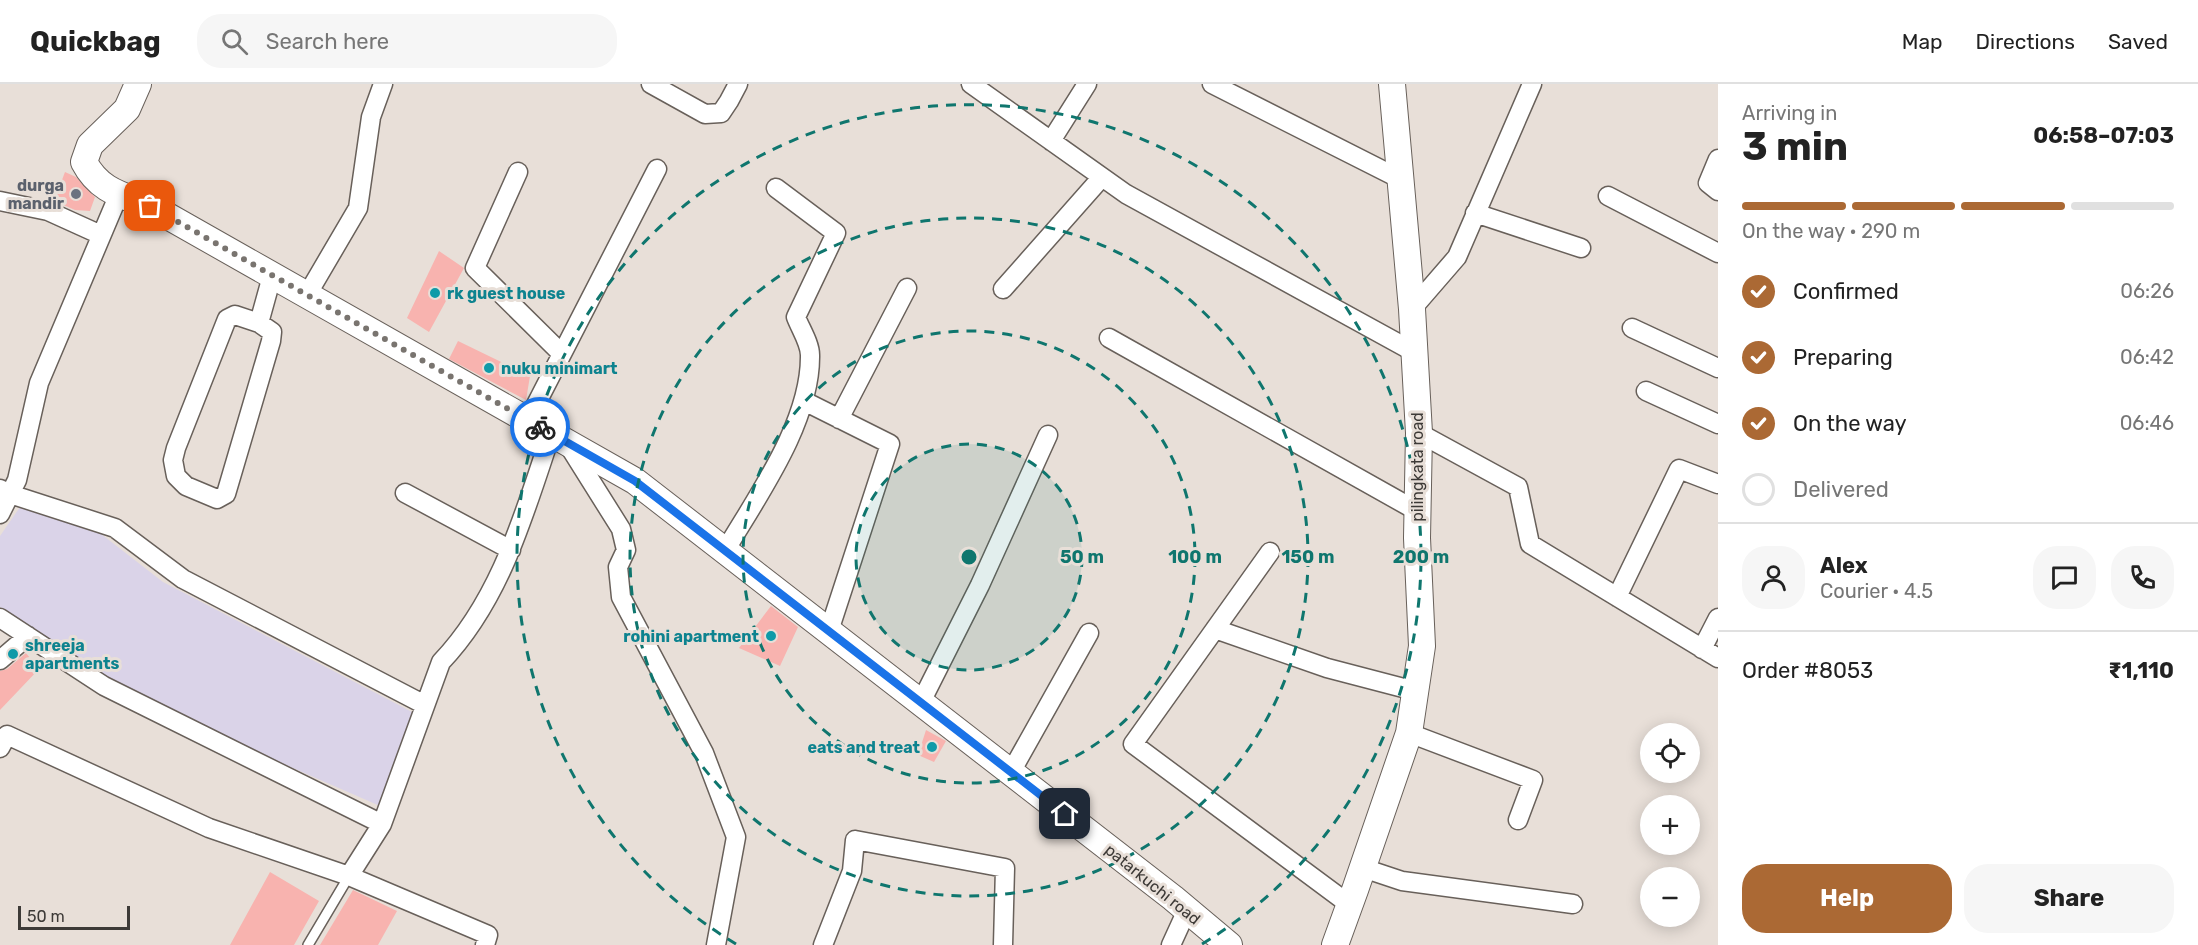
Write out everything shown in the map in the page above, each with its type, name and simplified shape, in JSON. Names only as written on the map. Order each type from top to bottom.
[{"type":"street","name":"patarkuchi road","points":[[138,84],[127,109],[90,146],[84,162],[91,176],[106,189],[150,206],[635,481],[1011,772],[1229,945]]},
{"type":"street","points":[[307,295],[358,208],[371,117],[383,84]]},
{"type":"street","points":[[651,84],[705,114],[721,113],[738,84]]},
{"type":"street","points":[[970,84],[1126,195],[1414,352]]},
{"type":"street","points":[[1051,141],[1087,84]]},
{"type":"street","points":[[1212,84],[1401,179]]},
{"type":"street","name":"pilingkata road","points":[[1335,945],[1408,733],[1422,646],[1417,512],[1419,433],[1412,309],[1392,84]]},
{"type":"street","points":[[1412,309],[1457,257],[1532,84]]},
{"type":"street","points":[[1718,159],[1708,183],[1718,191]]},
{"type":"street","points":[[528,420],[657,169]]},
{"type":"street","points":[[518,172],[475,268],[562,354]]},
{"type":"street","points":[[1003,289],[1102,177]]},
{"type":"street","points":[[725,551],[779,460],[804,401],[810,354],[796,317],[836,233],[776,188]]},
{"type":"street","points":[[0,513],[5,491],[17,480],[39,383],[119,194]]},
{"type":"street","points":[[1608,196],[1718,253]]},
{"type":"street","points":[[0,201],[48,212],[101,235]]},
{"type":"street","points":[[1475,213],[1581,248]]},
{"type":"street","points":[[259,323],[272,276]]},
{"type":"street","points":[[839,419],[907,288]]},
{"type":"street","points":[[235,315],[259,323],[272,332],[271,341],[226,494],[217,499],[186,486],[176,476],[173,460],[227,319],[235,315]]},
{"type":"street","points":[[1632,328],[1718,368]]},
{"type":"street","points":[[1109,339],[1417,512]]},
{"type":"street","points":[[1646,391],[1718,424]]},
{"type":"street","points":[[804,401],[890,444],[829,631]]},
{"type":"street","points":[[1419,433],[1518,487],[1530,544],[1718,658]]},
{"type":"street","points":[[921,702],[980,585],[1047,435]]},
{"type":"street","points":[[349,876],[382,824],[441,662],[458,644],[486,601],[512,550],[559,438]]},
{"type":"street","points":[[559,438],[621,529],[626,550],[618,567],[621,597],[704,753],[736,837],[716,945]]},
{"type":"street","points":[[1617,597],[1678,468],[1718,484]]},
{"type":"street","points":[[5,491],[115,528],[183,579],[425,705]]},
{"type":"street","points":[[405,493],[512,550]]},
{"type":"street","points":[[1270,552],[1133,744],[1350,905]]},
{"type":"street","points":[[0,618],[104,686],[382,824]]},
{"type":"street","points":[[1702,649],[1718,618]]},
{"type":"street","points":[[1215,629],[1327,668],[1415,691]]},
{"type":"street","points":[[1011,772],[1089,633]]},
{"type":"street","points":[[0,660],[28,636]]},
{"type":"street","points":[[1408,733],[1533,780],[1518,820]]},
{"type":"street","points":[[0,748],[7,735],[209,828],[349,876],[488,935],[485,945]]},
{"type":"street","points":[[823,945],[852,871],[855,840],[1005,868],[1003,945]]},
{"type":"street","points":[[1363,868],[1402,880],[1573,904]]},
{"type":"street","points":[[1171,945],[1187,910]]},
{"type":"lane","points":[[308,945],[349,876]]},
{"type":"shaded area","points":[[20,507],[96,530],[163,582],[414,713],[380,806],[270,758],[113,682],[0,607],[0,536]]},
{"type":"building","name":"durga mandir","points":[[65,172],[76,177],[95,197],[90,211],[75,210],[54,201]]},
{"type":"building","name":"rk guest house","points":[[439,251],[464,268],[429,332],[407,318]]},
{"type":"building","name":"nuku minimart","points":[[458,341],[530,376],[526,400],[449,359]]},
{"type":"building","name":"rohini apartment","points":[[771,606],[798,627],[780,666],[739,648]]},
{"type":"building","name":"shreeja apartments","points":[[26,653],[39,669],[0,710],[0,671],[7,669]]},
{"type":"building","name":"eats and treat","points":[[926,730],[946,741],[934,762],[918,755]]},
{"type":"building","points":[[270,872],[319,901],[294,945],[230,945]]},
{"type":"building","points":[[353,890],[397,911],[378,945],[320,945]]},
{"type":"way so far","points":[[150,206],[540,427]]},
{"type":"place","name":"durga mandir","points":[[76,194]]},
{"type":"place","name":"rk guest house","points":[[435,293]]},
{"type":"place","name":"nuku minimart","points":[[489,368]]},
{"type":"place","name":"rohini apartment","points":[[771,636]]},
{"type":"place","name":"shreeja apartments","points":[[13,654]]},
{"type":"place","name":"eats and treat","points":[[932,747]]},
{"type":"route","points":[[540,427],[635,481],[1065,814]]}]
